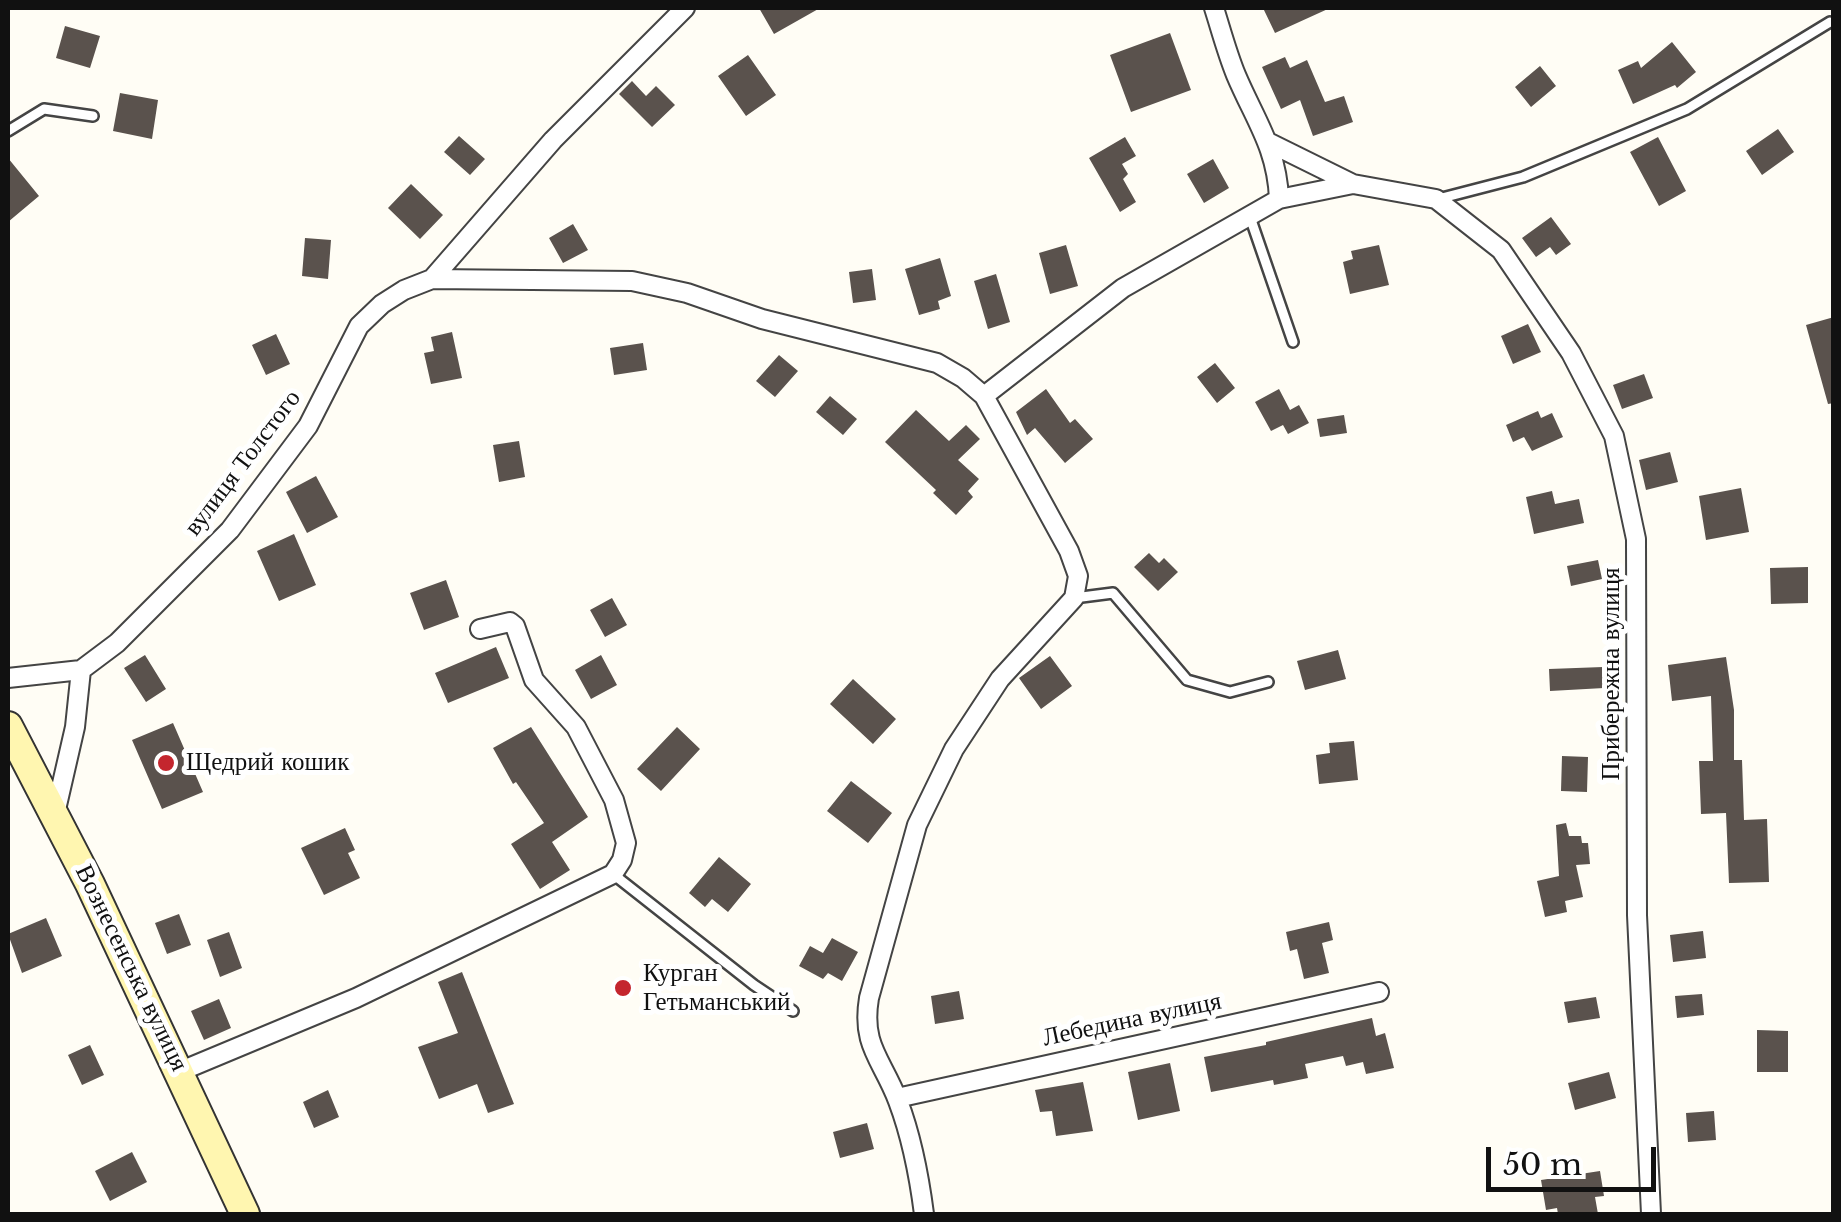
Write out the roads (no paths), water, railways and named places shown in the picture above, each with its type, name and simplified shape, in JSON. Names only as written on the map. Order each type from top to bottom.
[{"type":"main road","name":"Вознесенська вулиця","points":[[8,726],[181,1072],[245,1214]]},
{"type":"street","name":"вулиця Толстого","points":[[81,670],[116,643],[230,530],[308,426],[359,326],[404,290],[432,279],[553,140],[685,8]]},
{"type":"street","points":[[1214,8],[1236,75],[1270,142],[1278,175],[1278,200]]},
{"type":"street","points":[[1270,142],[1353,184],[1436,199]]},
{"type":"street","points":[[984,396],[1123,288],[1249,215],[1278,200],[1353,184]]},
{"type":"street","name":"Прибережна вулиця","points":[[1436,199],[1501,250],[1571,353],[1614,436],[1636,539],[1637,914],[1651,1214]]},
{"type":"street","points":[[432,279],[632,281],[762,319],[937,362],[984,396],[1069,551],[1078,576],[1074,598],[1000,679],[954,749],[918,825],[896,894],[865,1026],[897,1098],[917,1159],[924,1214]]},
{"type":"street","points":[[181,1072],[356,998],[613,874],[622,860],[626,842],[614,800],[576,727],[534,680],[515,626],[510,622],[480,629]]},
{"type":"street","points":[[8,678],[81,670],[75,727],[55,815]]},
{"type":"street","name":"Лебедина вулиця","points":[[897,1098],[1378,992]]},
{"type":"lane","points":[[1436,199],[1524,177],[1687,110],[1830,22]]},
{"type":"lane","points":[[8,131],[44,109],[93,116]]},
{"type":"lane","points":[[1249,215],[1292,342]]},
{"type":"lane","points":[[1074,598],[1113,593],[1187,680],[1230,692],[1268,682]]},
{"type":"lane","points":[[613,874],[793,1011]]},
{"type":"place","name":"Щедрий кошик","points":[[166,763]]},
{"type":"place","name":"Курган Гетьманський","points":[[623,988]]}]
